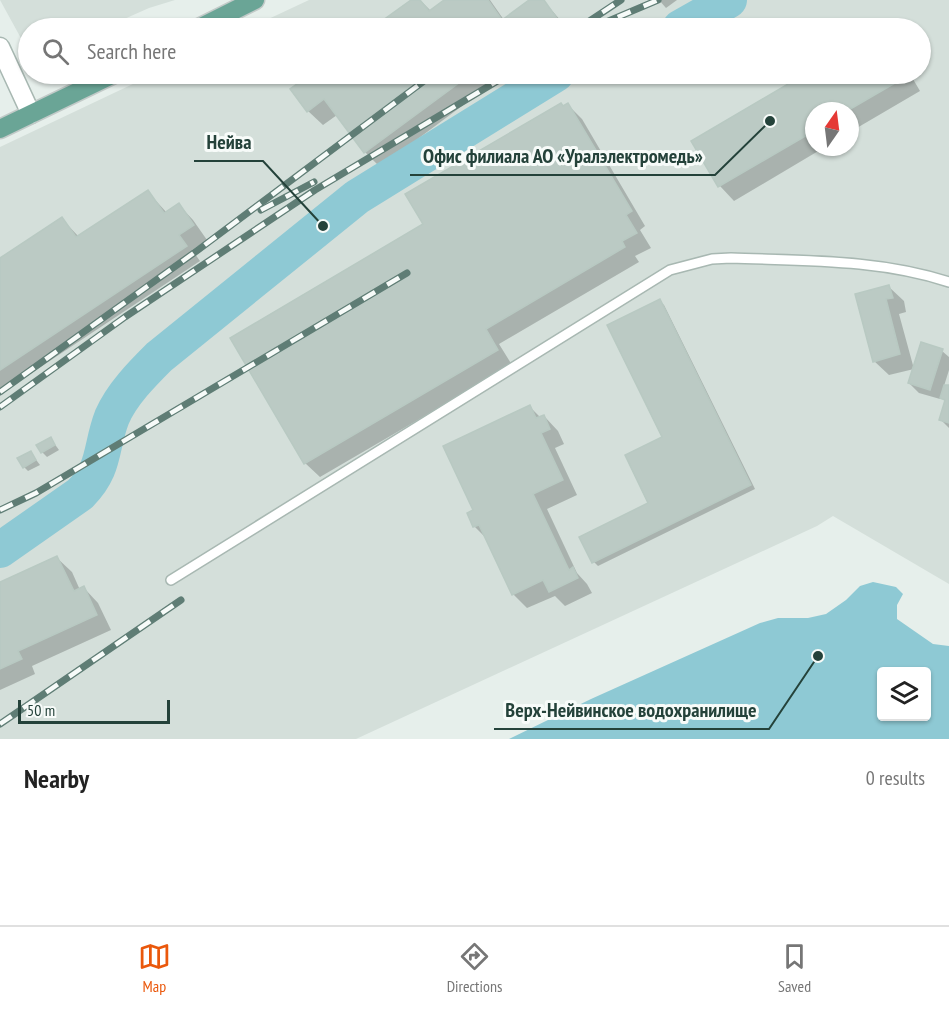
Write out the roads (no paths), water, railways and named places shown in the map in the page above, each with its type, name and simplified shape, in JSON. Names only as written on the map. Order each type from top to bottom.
[{"type":"main road","points":[[219,18],[255,0]]},
{"type":"main road","points":[[0,129],[93,84]]},
{"type":"street","points":[[0,47],[31,114]]},
{"type":"lane","points":[[171,580],[670,270],[712,259],[731,258],[885,266],[949,282]]},
{"type":"water","points":[[873,582],[896,587],[903,594],[897,605],[897,619],[933,644],[949,646],[949,739],[509,739],[591,699],[760,623],[778,618],[808,618],[826,614],[846,600],[860,586]]},
{"type":"waterway","points":[[698,18],[729,0]]},
{"type":"waterway","points":[[0,550],[80,494],[98,466],[108,428],[121,400],[159,357],[357,197],[540,84]]},
{"type":"railway","points":[[594,18],[621,0]]},
{"type":"railway","points":[[616,18],[658,0]]},
{"type":"railway","points":[[0,392],[198,250],[420,84]]},
{"type":"railway","points":[[0,407],[125,317],[315,190],[492,84]]},
{"type":"railway","points":[[261,210],[314,182]]},
{"type":"railway","points":[[0,510],[36,493],[407,273]]},
{"type":"railway","points":[[0,724],[181,600]]},
{"type":"place","name":"Офис филиала АО «Уралэлектромедь»","points":[[770,121]]},
{"type":"place","name":"Нейва","points":[[323,226]]},
{"type":"place","name":"Верх-Нейвинское водохранилище","points":[[818,656]]}]
